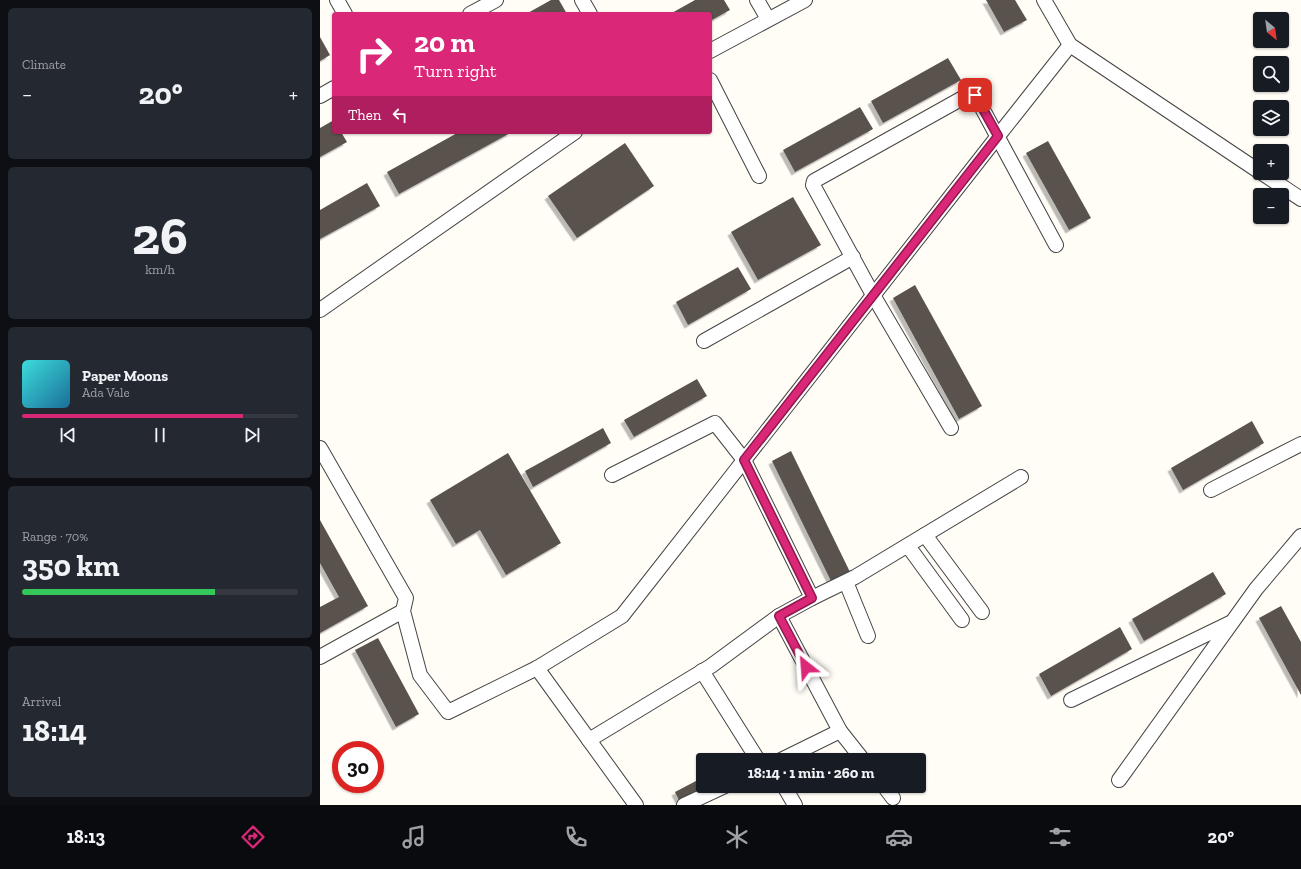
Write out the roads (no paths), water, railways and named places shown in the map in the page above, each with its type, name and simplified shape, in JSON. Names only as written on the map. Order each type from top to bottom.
[{"type":"street","points":[[337,0],[344,12]]},
{"type":"street","points":[[474,12],[496,0]]},
{"type":"street","points":[[582,0],[589,12]]},
{"type":"street","points":[[758,0],[768,19]]},
{"type":"street","points":[[712,50],[805,0]]},
{"type":"street","points":[[1044,0],[1070,46],[1253,167]]},
{"type":"street","points":[[320,448],[406,598],[403,611],[420,675],[448,712],[537,668],[622,616],[1070,46]]},
{"type":"street","points":[[712,84],[759,176]]},
{"type":"street","points":[[320,96],[332,89]]},
{"type":"street","points":[[951,428],[873,295],[813,184],[814,181],[972,94],[975,95],[998,136],[1056,245]]},
{"type":"street","points":[[320,310],[572,134]]},
{"type":"street","points":[[1273,180],[1301,199]]},
{"type":"street","points":[[704,341],[853,257]]},
{"type":"street","points":[[612,475],[715,423],[744,460],[812,598]]},
{"type":"street","points":[[1211,490],[1301,444]]},
{"type":"street","points":[[589,740],[702,671],[779,616],[846,582],[908,546],[1020,477]]},
{"type":"street","points":[[925,535],[982,612]]},
{"type":"street","points":[[1119,780],[1256,589],[1301,536]]},
{"type":"street","points":[[908,546],[962,620]]},
{"type":"street","points":[[846,582],[868,636]]},
{"type":"street","points":[[320,658],[403,611]]},
{"type":"street","points":[[779,616],[840,731],[857,753]]},
{"type":"street","points":[[1071,700],[1232,622]]},
{"type":"street","points":[[537,668],[636,805]]},
{"type":"street","points":[[702,671],[754,753]]},
{"type":"street","points":[[795,753],[840,731]]},
{"type":"street","points":[[684,805],[710,793]]},
{"type":"street","points":[[788,793],[795,805]]},
{"type":"street","points":[[889,793],[893,798]]}]
